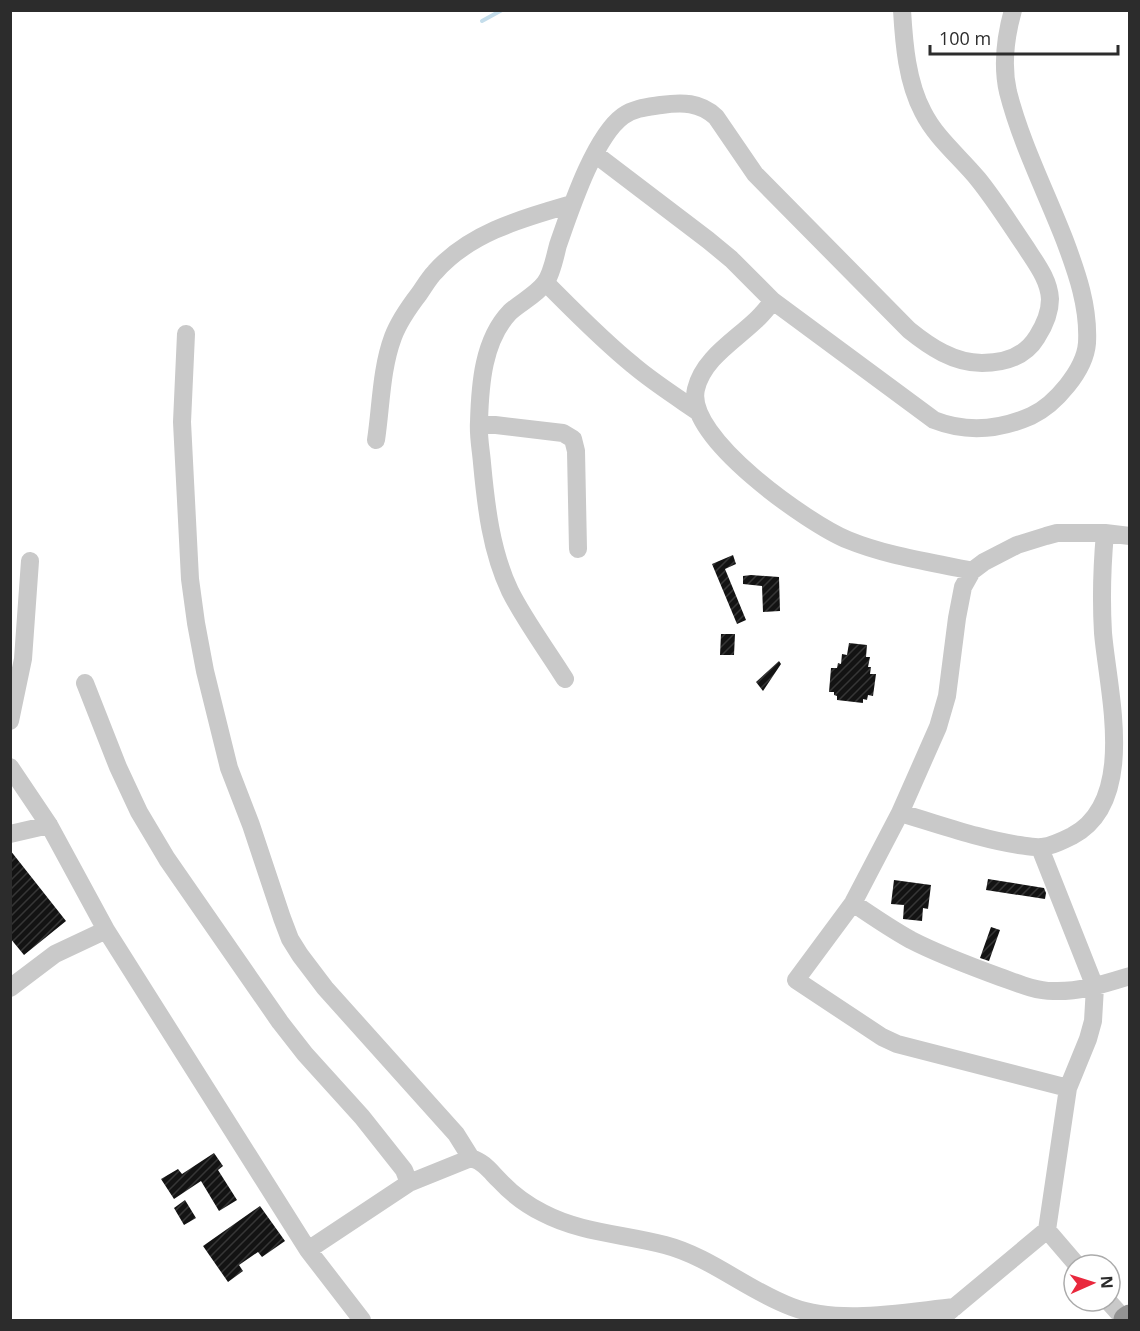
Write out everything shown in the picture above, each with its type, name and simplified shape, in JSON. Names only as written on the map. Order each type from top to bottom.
[{"type":"street","points":[[565,680],[520,609],[509,589],[500,563],[488,515],[478,423],[485,364],[489,345],[498,325],[546,283],[572,204],[595,154],[614,124],[624,116],[640,108],[672,103],[701,106],[716,117],[755,174],[909,330],[927,345],[959,360],[980,363],[1011,359],[1023,353],[1044,327],[1050,298],[1043,274],[986,190],[939,135],[923,112],[908,63],[902,10]]},
{"type":"street","points":[[595,154],[716,246],[773,301],[934,420],[951,427],[982,430],[1016,423],[1042,411],[1065,390],[1087,345],[1083,297],[1072,260],[1035,168],[1007,89],[1007,32],[1013,10]]},
{"type":"street","points":[[376,440],[393,337],[407,311],[435,272],[458,251],[483,236],[514,221],[572,204]]},
{"type":"street","points":[[546,283],[590,328],[633,366],[697,411]]},
{"type":"street","points":[[773,301],[704,371],[695,390],[694,399],[697,411],[712,435],[728,455],[762,483],[822,526],[848,540],[884,551],[972,571]]},
{"type":"street","points":[[186,334],[182,422],[190,579],[201,652],[229,768],[290,939],[325,988],[456,1134],[471,1158]]},
{"type":"street","points":[[478,423],[563,433],[573,439],[576,451],[578,549]]},
{"type":"street","points":[[900,813],[989,839],[1040,848],[1067,838],[1090,824],[1102,804],[1110,780],[1114,740],[1101,598],[1105,532]]},
{"type":"street","points":[[1068,1088],[897,1044],[882,1037],[796,980],[853,903],[900,813],[938,727],[945,706],[963,587],[972,571],[999,553],[1032,539],[1057,533],[1105,532],[1130,536]]},
{"type":"street","points":[[10,721],[23,659],[30,561]]},
{"type":"street","points":[[85,683],[118,767],[139,812],[167,859],[280,1022],[305,1054],[362,1117],[404,1170],[409,1183]]},
{"type":"street","points":[[10,767],[49,825],[106,930],[308,1250],[362,1320]]},
{"type":"street","points":[[10,834],[49,825]]},
{"type":"street","points":[[940,1320],[1047,1230],[1068,1088],[1093,1021],[1095,987],[1040,848]]},
{"type":"street","points":[[853,903],[894,930],[926,947],[1030,988],[1052,991],[1095,987],[1130,976]]},
{"type":"street","points":[[12,982],[55,954],[106,930]]},
{"type":"street","points":[[308,1250],[409,1183],[471,1158],[481,1161],[518,1197],[542,1213],[585,1229],[684,1251],[791,1307],[808,1312],[835,1315],[954,1307]]},
{"type":"street","points":[[1047,1230],[1067,1253]]},
{"type":"building","points":[[733,555],[736,564],[725,569],[746,620],[737,624],[712,564]]},
{"type":"building","points":[[743,576],[779,577],[780,611],[763,612],[762,586],[743,584]]},
{"type":"building","points":[[721,634],[735,634],[734,655],[720,655]]},
{"type":"building","points":[[849,643],[867,645],[866,657],[870,657],[868,667],[871,667],[870,674],[876,674],[873,696],[868,695],[867,700],[863,699],[863,703],[837,700],[834,692],[829,692],[831,668],[837,668],[838,663],[841,664],[842,654],[847,655]]},
{"type":"building","points":[[779,661],[781,664],[763,691],[756,682]]},
{"type":"building","points":[[10,850],[66,921],[24,955],[10,938]]},
{"type":"building","points":[[988,879],[1044,888],[1045,899],[986,890]]},
{"type":"building","points":[[894,880],[931,885],[928,909],[923,908],[922,921],[903,919],[904,905],[891,904]]},
{"type":"building","points":[[991,927],[1000,930],[989,961],[980,958]]},
{"type":"building","points":[[214,1153],[223,1166],[218,1170],[237,1200],[219,1211],[201,1181],[174,1199],[161,1179],[178,1169],[182,1174]]},
{"type":"building","points":[[185,1200],[196,1218],[184,1225],[174,1208]]},
{"type":"building","points":[[260,1206],[285,1241],[262,1257],[258,1252],[239,1265],[243,1271],[228,1282],[203,1246]]},
{"type":"waterway","points":[[482,21],[502,10]]}]
